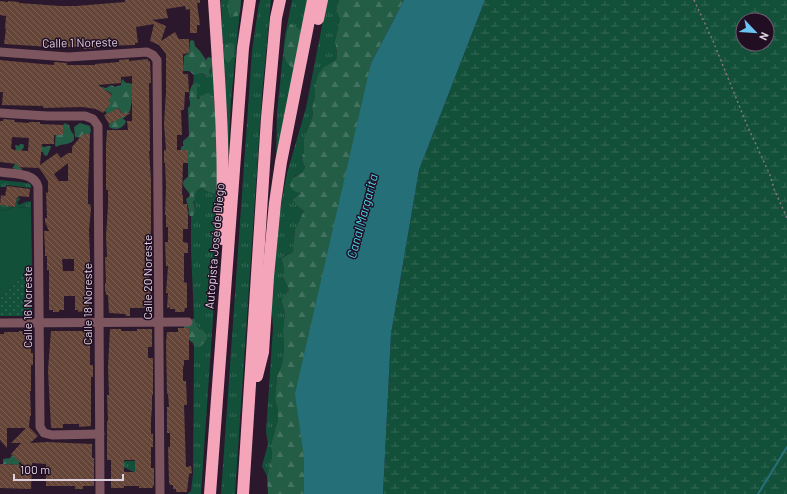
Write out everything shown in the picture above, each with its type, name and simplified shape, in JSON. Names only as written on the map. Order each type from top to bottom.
[{"type":"highway","points":[[214,0],[222,192],[221,237],[217,288],[222,316]]},
{"type":"highway","name":"Autopista José de Diego","points":[[210,494],[243,48],[250,0]]},
{"type":"highway","points":[[243,494],[250,403],[265,148],[276,18],[280,0]]},
{"type":"highway","points":[[250,403],[263,352],[272,225],[281,162],[313,0]]},
{"type":"highway","points":[[272,225],[278,206],[322,0]]},
{"type":"street","name":"Calle 1 Noreste","points":[[0,52],[68,57],[147,52],[153,55],[157,60]]},
{"type":"street","name":"Calle 20 Noreste","points":[[157,60],[160,494]]},
{"type":"street","name":"Calle 18 Noreste","points":[[0,113],[89,117],[96,122],[98,131],[100,494]]},
{"type":"street","name":"Calle 16 Noreste","points":[[0,172],[29,176],[34,179],[38,187],[40,427],[44,433],[52,435],[100,434]]},
{"type":"street","points":[[0,323],[188,322]]},
{"type":"path","points":[[694,0],[713,40],[747,125],[770,175],[774,189],[787,218]]},
{"type":"green space","points":[[221,0],[241,0],[231,101],[227,177]]},
{"type":"green space","points":[[229,0],[241,0],[240,12],[238,16],[228,13],[227,7]]},
{"type":"green space","points":[[260,0],[271,0],[262,95],[235,494],[221,494],[252,51]]},
{"type":"green space","points":[[292,0],[310,0],[279,159],[276,157],[277,112],[285,36]]},
{"type":"green space","points":[[327,0],[339,0],[336,11],[340,19],[335,41],[337,53],[336,60],[331,64],[315,86],[315,97],[312,108],[313,115],[304,139],[302,160],[305,167],[302,173],[294,176],[301,193],[292,200],[304,211],[295,229],[293,252],[281,258],[284,268],[284,279],[289,290],[282,298],[285,313],[283,329],[284,354],[277,376],[275,399],[278,410],[278,419],[271,445],[272,456],[267,476],[262,466],[268,444],[266,432],[273,328],[271,297],[279,215],[287,173],[306,108]]},
{"type":"green space","points":[[339,0],[404,0],[371,63],[304,458],[304,494],[268,494],[267,476],[272,456],[271,445],[278,419],[278,410],[275,399],[277,376],[284,354],[283,329],[285,313],[282,298],[289,290],[284,279],[284,268],[281,258],[293,252],[295,229],[304,211],[292,200],[301,193],[296,192],[291,188],[291,182],[295,177],[302,173],[305,167],[302,160],[304,139],[313,115],[312,108],[318,75],[323,68],[336,60],[337,53],[335,41],[340,19],[336,11]]},
{"type":"green space","points":[[485,0],[787,0],[787,494],[383,494],[391,334],[419,170]]},
{"type":"green space","points":[[291,24],[303,31],[294,68],[287,63],[284,55],[287,31]]},
{"type":"green space","points":[[192,40],[206,60],[208,57],[215,61],[213,67],[211,67],[208,75],[206,76],[202,73],[194,75],[189,71],[183,71],[184,56],[189,53],[190,41]]},
{"type":"green space","points":[[230,43],[234,44],[234,52],[232,59],[228,63],[224,56],[224,51],[225,46]]},
{"type":"green space","points":[[213,66],[214,97],[209,94],[197,98],[197,86],[193,85],[194,74],[202,73],[205,76],[210,72],[211,67]]},
{"type":"green space","points":[[122,79],[126,83],[132,84],[132,97],[135,100],[132,100],[130,111],[123,119],[126,121],[125,124],[114,129],[109,127],[109,124],[123,116],[119,108],[107,114],[105,111],[110,103],[108,102],[112,94],[106,90],[104,91],[98,86],[106,88],[111,85],[115,87],[121,85]]},
{"type":"green space","points":[[195,83],[197,86],[197,98],[199,99],[200,95],[202,96],[207,93],[214,97],[219,184],[214,193],[208,192],[202,188],[197,190],[193,202],[195,208],[194,214],[193,216],[190,216],[188,213],[189,210],[186,199],[190,196],[183,183],[188,177],[188,150],[181,150],[181,147],[184,146],[183,141],[189,136],[189,93],[192,85]]},
{"type":"green space","points":[[65,123],[69,125],[74,135],[74,140],[70,143],[56,147],[55,145],[56,129],[56,135],[63,135],[63,125]]},
{"type":"green space","points":[[80,123],[90,126],[91,131],[89,135],[81,138],[75,137],[74,127]]},
{"type":"green space","points":[[20,144],[23,144],[24,146],[22,149],[19,167],[22,168],[21,171],[12,168],[15,163],[15,146],[19,146]]},
{"type":"green space","points":[[40,146],[51,147],[47,156],[44,155],[43,152],[40,152]]},
{"type":"green space","points":[[0,180],[28,183],[31,185],[31,188],[7,185],[5,187],[0,187]]},
{"type":"green space","points":[[219,184],[219,231],[201,494],[187,494],[191,491],[193,474],[194,346],[199,346],[201,329],[198,328],[194,318],[191,216],[193,216],[195,206],[193,201],[197,190],[202,188],[208,192]]},
{"type":"green space","points":[[17,197],[19,197],[20,200],[17,202],[19,205],[31,201],[31,208],[15,207]]},
{"type":"green space","points":[[0,205],[15,207],[0,211]]},
{"type":"green space","points":[[15,207],[31,208],[32,267],[0,298],[0,211]]},
{"type":"green space","points":[[32,267],[31,313],[28,316],[0,316],[0,298]]},
{"type":"green space","points":[[194,318],[198,328],[205,333],[207,337],[201,346],[194,346],[188,339],[184,328],[184,326]]},
{"type":"green space","points":[[12,455],[23,461],[19,462],[19,465],[3,464],[3,459],[10,458]]},
{"type":"green space","points":[[123,461],[139,461],[138,486],[134,472],[123,467]]},
{"type":"water","name":"Canal Margarita","points":[[404,0],[485,0],[419,170],[391,334],[383,494],[304,494],[304,458],[295,394],[371,63]]},
{"type":"building","points":[[125,0],[200,0],[200,3],[197,3],[200,25],[197,25],[197,33],[190,33],[190,9],[186,10],[185,6],[166,9],[168,18],[152,20],[166,26],[161,41],[175,32],[179,39],[189,39],[189,53],[183,54],[183,74],[188,74],[189,92],[185,92],[184,110],[181,110],[182,135],[177,135],[177,150],[188,150],[188,163],[183,163],[182,195],[183,204],[187,204],[188,216],[188,229],[183,229],[183,242],[188,243],[188,253],[184,253],[184,282],[187,283],[187,308],[185,308],[184,312],[175,312],[175,309],[170,309],[170,307],[167,308],[168,293],[166,293],[168,266],[166,266],[165,242],[168,242],[168,227],[166,227],[165,215],[166,186],[164,163],[164,150],[166,150],[164,124],[166,54],[159,45],[150,41],[154,24],[136,27],[138,43],[135,43],[135,45],[97,46],[97,48],[84,49],[83,47],[66,48],[4,44],[6,16],[0,15],[0,1],[76,6],[125,2]]},
{"type":"building","points":[[129,59],[129,61],[148,59],[148,61],[150,61],[151,83],[149,83],[149,151],[151,180],[151,228],[149,283],[151,283],[151,296],[149,296],[149,308],[130,308],[130,316],[126,316],[125,314],[109,313],[108,295],[106,295],[105,291],[108,206],[108,190],[106,190],[106,146],[107,130],[128,130],[127,121],[132,121],[132,76],[121,77],[121,83],[98,85],[112,95],[108,102],[111,103],[103,113],[96,109],[82,107],[43,108],[43,106],[2,105],[3,92],[0,92],[0,60],[54,65],[54,62],[67,63],[67,65],[95,65],[119,62],[119,60]]},
{"type":"building","points":[[119,108],[121,113],[131,113],[109,124],[104,115]]},
{"type":"building","points":[[3,119],[15,120],[14,122],[40,122],[40,124],[63,125],[63,135],[54,135],[54,144],[42,144],[40,165],[57,153],[61,158],[68,153],[72,153],[72,147],[83,134],[90,134],[88,204],[90,204],[91,208],[89,231],[91,284],[89,309],[86,309],[86,311],[78,312],[78,310],[75,310],[75,296],[64,296],[64,310],[53,312],[53,310],[49,310],[49,270],[47,270],[47,256],[45,256],[44,231],[49,231],[45,222],[45,218],[47,218],[46,192],[48,193],[48,181],[39,168],[17,167],[17,164],[0,162],[0,121],[3,121]],"holes":[[[12,137],[29,138],[28,151],[11,149]],[[68,163],[68,181],[59,181],[54,174]],[[62,259],[74,259],[74,271],[63,271]]]},
{"type":"building","points":[[7,186],[30,189],[29,197],[17,197],[15,207],[0,205],[1,195],[5,196]]},
{"type":"building","points":[[178,328],[189,328],[189,360],[184,360],[183,366],[183,381],[186,381],[187,405],[184,405],[186,467],[191,466],[192,473],[189,474],[187,492],[176,492],[176,489],[173,489],[173,485],[170,485],[169,482],[168,447],[170,447],[170,433],[167,433],[167,407],[169,407],[167,394],[166,342],[167,332],[178,332]]},
{"type":"building","points":[[110,329],[137,331],[137,329],[152,329],[152,347],[148,347],[148,358],[153,358],[151,434],[153,434],[153,447],[151,447],[151,468],[154,468],[154,485],[152,488],[124,486],[124,488],[111,488],[111,460],[107,460],[107,395],[109,395],[108,367]],"holes":[[[124,460],[135,460],[135,472],[124,472]]]},
{"type":"building","points":[[31,331],[31,353],[33,353],[33,365],[31,365],[31,416],[29,427],[38,436],[30,443],[47,442],[92,444],[92,458],[94,458],[94,486],[83,486],[83,489],[75,489],[75,486],[46,486],[46,464],[32,463],[31,489],[0,488],[0,464],[23,465],[11,454],[21,443],[11,443],[26,428],[7,428],[7,448],[0,440],[0,334],[4,334],[4,332]]},
{"type":"building","points":[[51,331],[90,331],[90,365],[93,365],[93,377],[91,377],[91,426],[79,427],[79,424],[63,424],[63,428],[51,428],[48,370]]},
{"type":"waterway","points":[[758,494],[787,447]]}]
